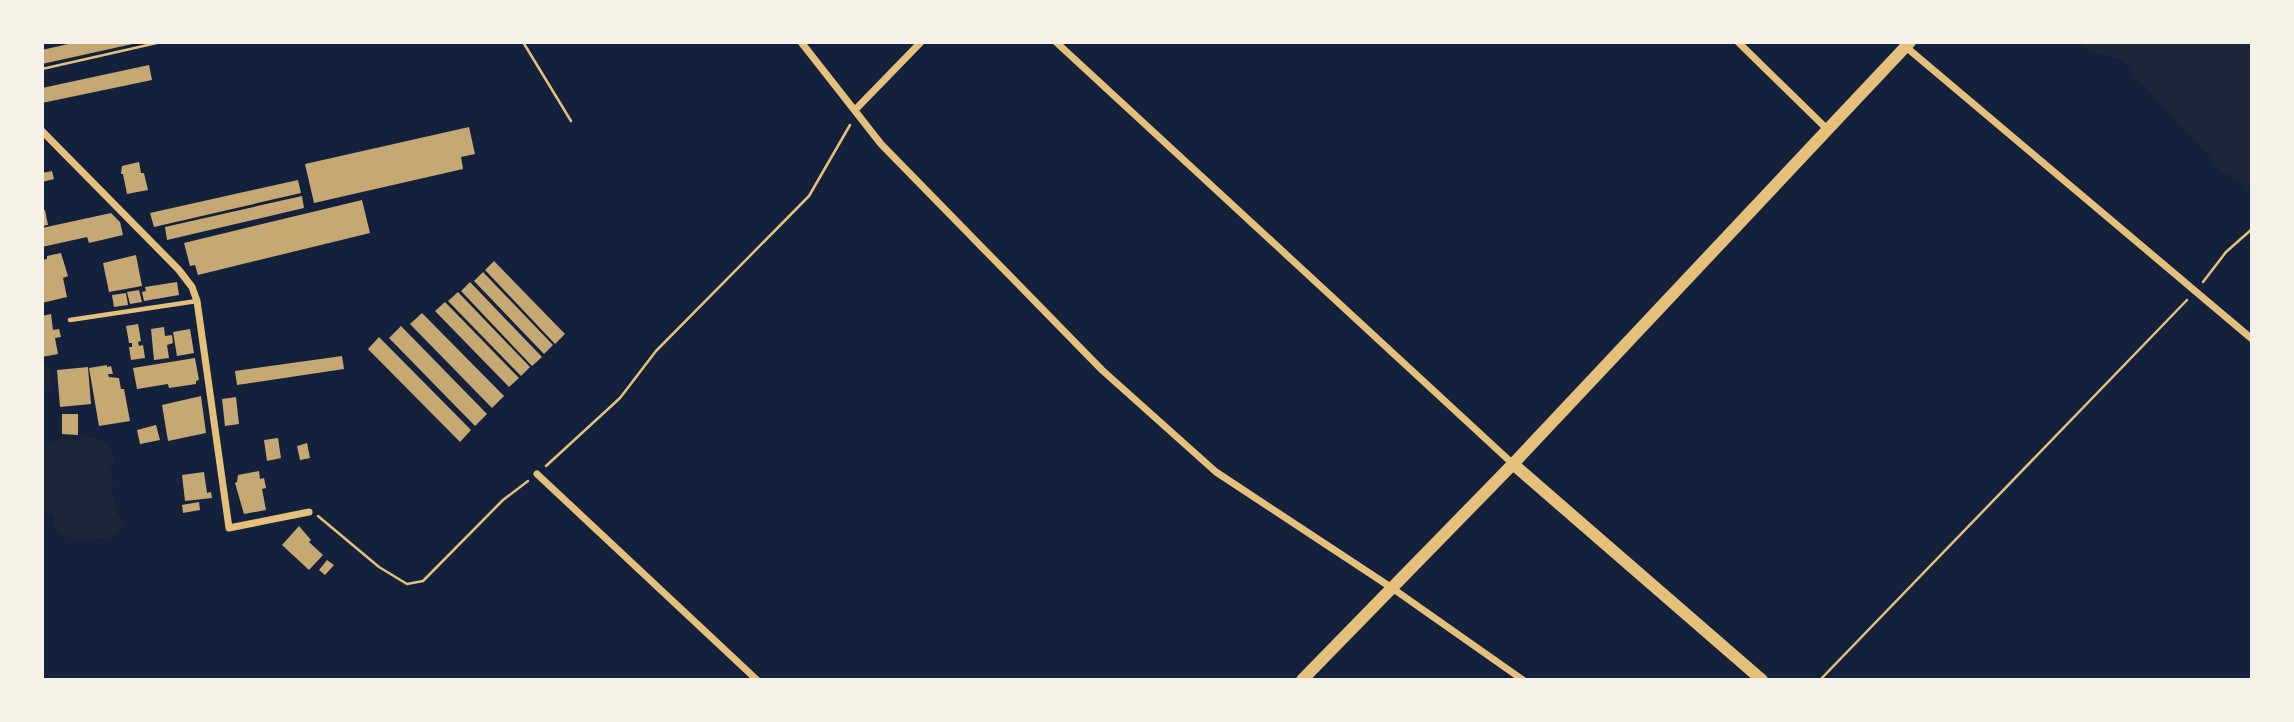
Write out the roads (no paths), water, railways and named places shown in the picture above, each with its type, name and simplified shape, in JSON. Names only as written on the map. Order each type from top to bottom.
[{"type":"street","points":[[801,42],[881,144],[1102,370],[1216,472],[1392,588],[1523,680]]},
{"type":"street","points":[[856,112],[922,42]]},
{"type":"street","points":[[1056,42],[1513,464],[1762,680]]},
{"type":"street","points":[[1738,42],[1829,131]]},
{"type":"street","points":[[1302,680],[1513,464],[1908,44],[2252,339]]},
{"type":"street","points":[[42,131],[178,270],[191,287],[197,301],[229,528],[309,512]]},
{"type":"street","points":[[537,474],[757,680]]},
{"type":"lane","points":[[70,320],[197,301]]}]
